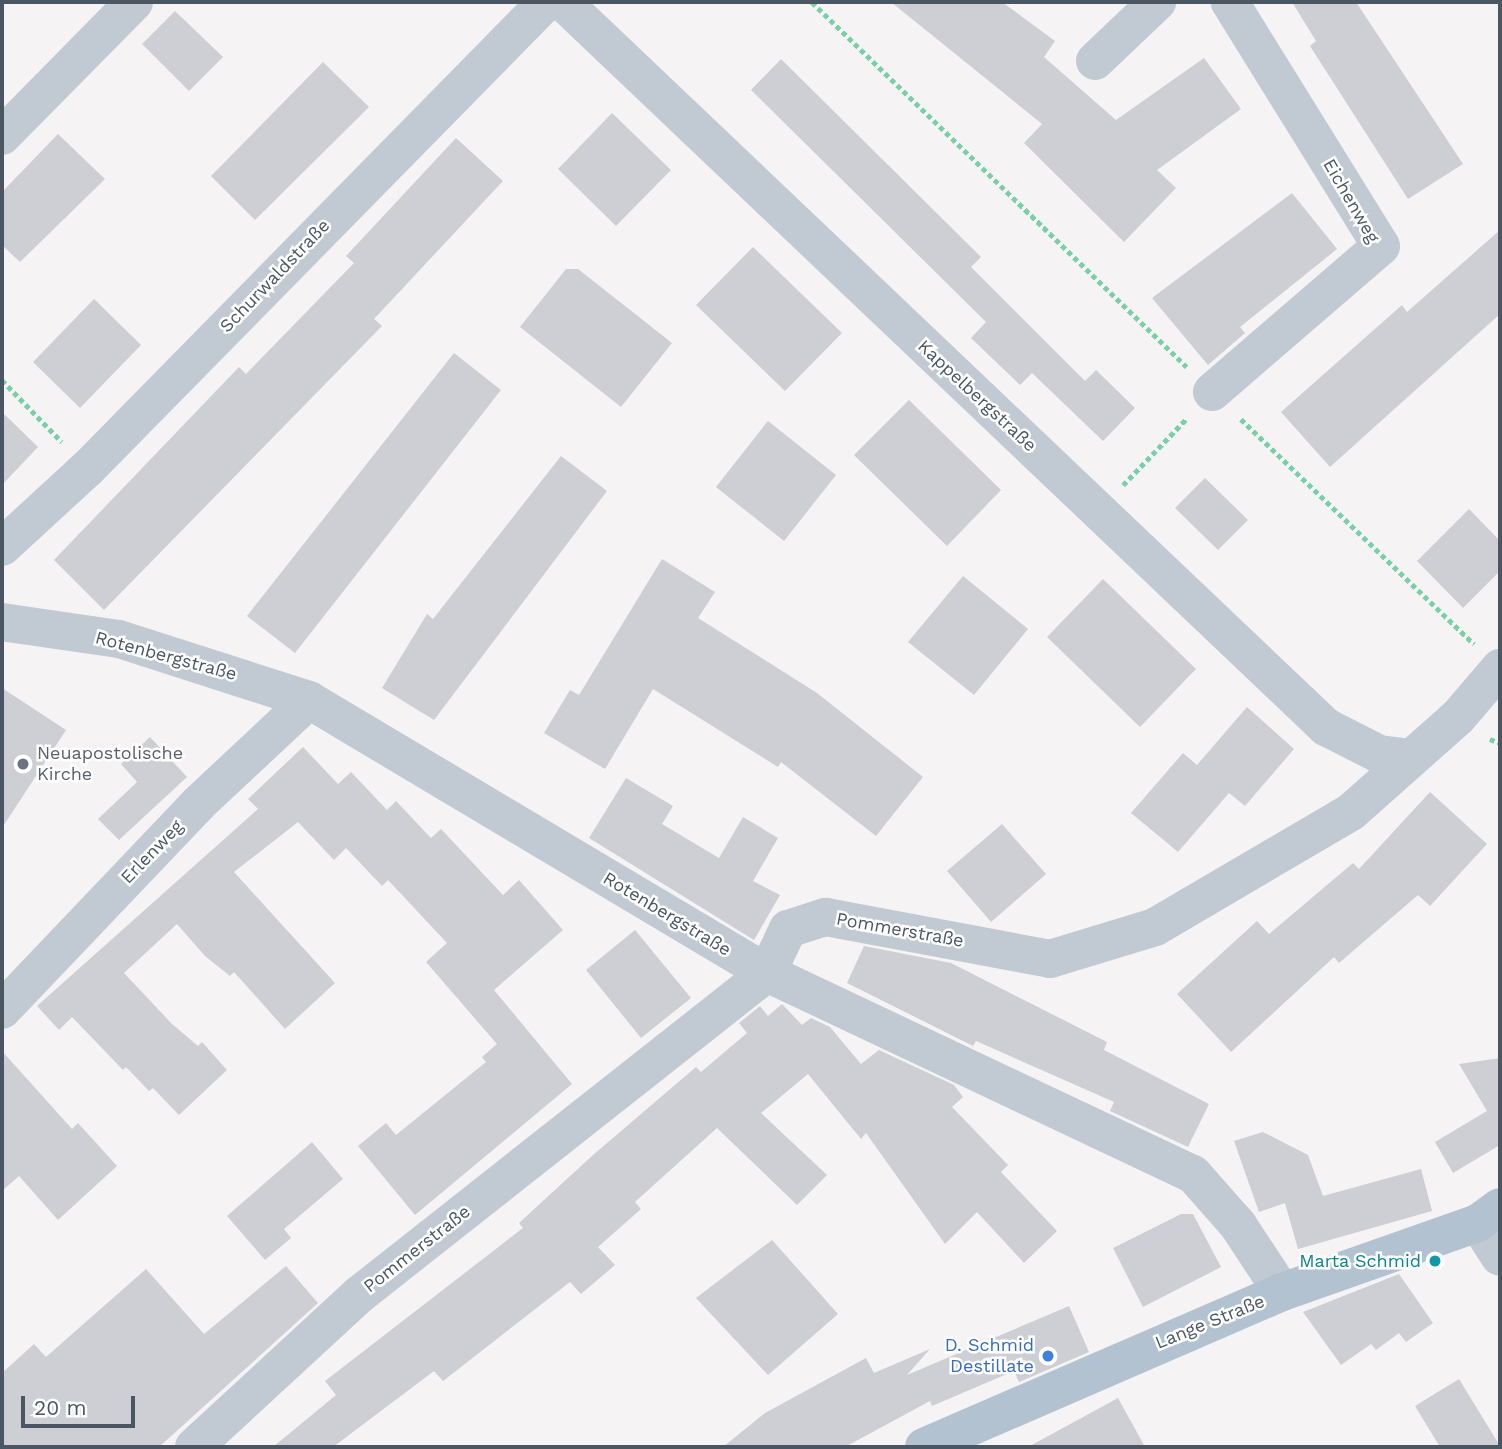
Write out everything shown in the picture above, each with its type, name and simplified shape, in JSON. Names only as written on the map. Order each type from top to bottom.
[{"type":"main road","name":"Lange Straße","points":[[923,1447],[1282,1293],[1489,1215]]},
{"type":"street","name":"Schurwaldstraße","points":[[2,547],[88,468],[545,2]]},
{"type":"street","name":"Kappelbergstraße","points":[[563,2],[1326,727],[1379,754],[1410,758]]},
{"type":"street","points":[[1095,61],[1157,2]]},
{"type":"street","name":"Eichenweg","points":[[1212,392],[1381,246],[1230,2]]},
{"type":"street","points":[[2,136],[111,9]]},
{"type":"street","name":"Rotenbergstraße","points":[[2,622],[120,639],[309,700],[766,973],[1193,1174],[1238,1225],[1282,1293]]},
{"type":"street","name":"Pommerstraße","points":[[194,1447],[360,1294],[766,973],[788,929],[826,917],[1051,959],[1155,927],[1351,812],[1410,758],[1500,668]]},
{"type":"street","name":"Erlenweg","points":[[2,1010],[198,804],[309,700]]},
{"type":"street","points":[[1489,1215],[1500,1257]]},
{"type":"path","points":[[812,2],[1500,668]]},
{"type":"path","points":[[2,380],[88,468]]},
{"type":"path","points":[[1097,510],[1212,392]]},
{"type":"building","points":[[891,2],[1002,2],[1055,41],[1044,57],[1116,120],[1204,58],[1241,109],[1157,170],[1176,188],[1124,242],[1024,143],[1042,124]]},
{"type":"building","points":[[1292,2],[1356,2],[1463,164],[1408,199],[1310,46],[1316,41]]},
{"type":"building","points":[[175,11],[223,57],[189,91],[142,44]]},
{"type":"building","points":[[781,59],[981,257],[971,267],[1085,381],[1096,370],[1135,408],[1103,441],[1032,373],[1020,385],[971,338],[986,322],[751,90]]},
{"type":"building","points":[[323,62],[369,107],[255,220],[211,176]]},
{"type":"building","points":[[612,113],[671,170],[616,226],[558,169]]},
{"type":"building","points":[[58,134],[105,179],[20,262],[2,245],[2,192]]},
{"type":"building","points":[[456,138],[503,181],[374,319],[382,326],[104,610],[54,560],[239,367],[246,374],[354,263],[346,256]]},
{"type":"building","points":[[1292,193],[1337,249],[1240,327],[1245,333],[1208,365],[1152,298]]},
{"type":"building","points":[[1500,230],[1500,314],[1330,467],[1281,412],[1402,305],[1407,312]]},
{"type":"building","points":[[753,247],[842,333],[785,391],[696,305]]},
{"type":"building","points":[[566,269],[578,269],[672,343],[621,407],[520,327]]},
{"type":"building","points":[[94,299],[141,345],[80,408],[33,362]]},
{"type":"building","points":[[454,353],[501,390],[295,653],[247,616]]},
{"type":"building","points":[[909,400],[1001,490],[947,546],[854,455]]},
{"type":"building","points":[[2,412],[38,447],[2,485]]},
{"type":"building","points":[[768,421],[836,475],[784,541],[716,487]]},
{"type":"building","points":[[561,456],[607,491],[434,720],[382,688],[427,614],[433,619]]},
{"type":"building","points":[[1205,478],[1248,520],[1218,550],[1175,508]]},
{"type":"building","points":[[1469,509],[1500,541],[1500,571],[1463,608],[1417,561]]},
{"type":"building","points":[[662,559],[715,592],[698,618],[817,693],[923,777],[876,836],[781,762],[778,767],[653,689],[605,769],[544,733],[570,690],[579,695]]},
{"type":"building","points":[[963,576],[1028,629],[974,695],[908,642]]},
{"type":"building","points":[[1103,579],[1196,669],[1140,727],[1047,637]]},
{"type":"building","name":"Neuapostolische Kirche","points":[[2,688],[66,730],[2,828]]},
{"type":"building","points":[[1247,707],[1294,749],[1245,806],[1229,793],[1178,852],[1131,813],[1183,753],[1197,765]]},
{"type":"building","points":[[150,737],[187,777],[119,840],[98,819],[137,782],[121,764]]},
{"type":"building","points":[[303,747],[338,784],[351,772],[387,810],[396,801],[431,838],[441,829],[503,895],[519,880],[563,930],[494,990],[572,1084],[415,1215],[358,1146],[386,1123],[396,1135],[486,1062],[482,1057],[497,1044],[426,962],[447,943],[388,880],[382,886],[346,848],[334,860],[298,822],[234,872],[335,983],[285,1029],[234,972],[230,976],[205,956],[177,924],[124,973],[172,1024],[198,1046],[202,1042],[227,1070],[179,1115],[153,1088],[149,1091],[126,1067],[123,1070],[72,1017],[59,1030],[37,1006],[258,809],[248,799]]},
{"type":"building","points":[[626,778],[673,806],[662,824],[719,858],[743,817],[778,838],[753,881],[780,895],[754,940],[589,838]]},
{"type":"building","points":[[1430,792],[1487,844],[1430,906],[1418,895],[1339,963],[1334,957],[1231,1052],[1177,994],[1257,921],[1269,934],[1353,863],[1359,869]]},
{"type":"building","points":[[1002,824],[1046,874],[991,922],[947,871]]},
{"type":"building","points":[[635,930],[691,998],[641,1038],[586,970]]},
{"type":"building","points":[[864,946],[951,963],[1107,1042],[1104,1050],[1209,1104],[1188,1147],[1110,1111],[1114,1102],[976,1041],[973,1046],[847,983]]},
{"type":"building","points":[[782,1004],[802,1025],[811,1018],[830,1027],[861,1064],[879,1050],[954,1085],[963,1097],[952,1107],[1008,1165],[1001,1172],[1057,1231],[1024,1263],[977,1212],[945,1244],[866,1133],[861,1139],[808,1074],[761,1113],[827,1175],[797,1205],[717,1128],[635,1202],[641,1209],[598,1247],[615,1265],[581,1294],[570,1282],[443,1381],[434,1371],[333,1447],[273,1447],[336,1395],[325,1381],[523,1228],[519,1223],[593,1155],[696,1067],[701,1072],[747,1033],[739,1023],[760,1006],[768,1016]]},
{"type":"building","points":[[2,1051],[72,1129],[78,1123],[117,1166],[58,1220],[19,1176],[2,1191]]},
{"type":"building","points":[[1500,1058],[1500,1145],[1453,1173],[1435,1142],[1487,1111],[1459,1064]]},
{"type":"building","points":[[1263,1132],[1308,1155],[1323,1196],[1421,1169],[1432,1211],[1298,1249],[1285,1203],[1259,1212],[1234,1141]]},
{"type":"building","points":[[312,1142],[343,1179],[284,1229],[291,1238],[265,1260],[227,1216]]},
{"type":"building","points":[[1181,1214],[1193,1214],[1221,1267],[1143,1307],[1113,1248]]},
{"type":"building","points":[[772,1240],[838,1314],[768,1375],[696,1298]]},
{"type":"building","points":[[286,1266],[318,1303],[159,1447],[2,1447],[2,1373],[34,1344],[46,1357],[146,1269],[204,1334]]},
{"type":"building","points":[[1399,1274],[1433,1323],[1406,1342],[1399,1333],[1376,1350],[1371,1344],[1341,1365],[1303,1312]]},
{"type":"building","points":[[1069,1306],[1089,1352],[1019,1382],[1014,1371],[932,1406],[930,1401],[845,1447],[723,1447],[765,1413],[866,1358],[874,1373],[930,1349],[907,1375]]},
{"type":"building","points":[[1459,1379],[1500,1447],[1440,1447],[1415,1406]]},
{"type":"building","points":[[1118,1398],[1145,1447],[1028,1447],[1096,1410]]},
{"type":"place","name":"Neuapostolische Kirche","points":[[23,764]]},
{"type":"place","name":"Marta Schmid","points":[[1435,1261]]},
{"type":"place","name":"D. Schmid Destillate","points":[[1048,1356]]}]
